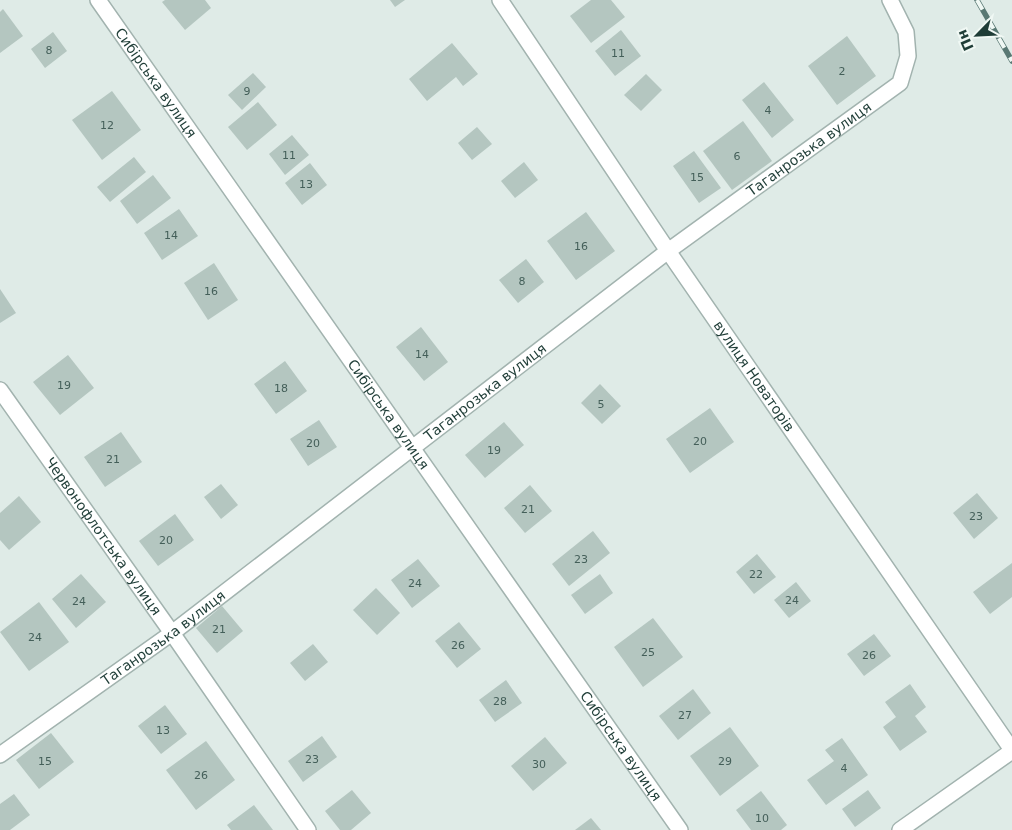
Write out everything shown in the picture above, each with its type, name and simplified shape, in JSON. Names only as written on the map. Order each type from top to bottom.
[{"type":"street","name":"Сибірська вулиця","points":[[98,0],[680,830]]},
{"type":"street","name":"вулиця Новаторів","points":[[500,0],[668,251],[1012,750]]},
{"type":"street","name":"Таганрозька вулиця","points":[[0,755],[172,634],[668,251],[900,83],[908,56],[906,32],[890,0]]},
{"type":"street","name":"Червонофлотська вулиця","points":[[0,390],[308,830]]},
{"type":"street","points":[[900,830],[1012,750]]},
{"type":"building","points":[[165,0],[205,0],[211,8],[185,30],[162,2]]},
{"type":"building","points":[[390,0],[405,0],[395,7]]},
{"type":"building","points":[[591,0],[611,0],[625,17],[591,43],[570,16]]},
{"type":"building","points":[[3,9],[23,36],[0,53],[0,12]]},
{"type":"building","points":[[621,30],[641,56],[615,76],[595,51]]},
{"type":"building","points":[[53,32],[67,51],[45,68],[31,49]]},
{"type":"building","points":[[847,36],[876,76],[837,105],[808,66]]},
{"type":"building","points":[[452,43],[478,74],[463,86],[456,77],[427,101],[409,79]]},
{"type":"building","points":[[253,73],[266,87],[242,110],[228,95]]},
{"type":"building","points":[[646,74],[662,90],[641,111],[624,95]]},
{"type":"building","points":[[764,82],[794,120],[772,138],[742,100]]},
{"type":"building","points":[[112,91],[141,130],[102,160],[72,120]]},
{"type":"building","points":[[258,102],[277,125],[247,150],[228,127]]},
{"type":"building","points":[[743,121],[772,161],[732,190],[703,151]]},
{"type":"building","points":[[477,127],[492,144],[472,160],[458,143]]},
{"type":"building","points":[[292,135],[309,155],[285,175],[269,154]]},
{"type":"building","points":[[694,151],[721,188],[699,203],[673,166]]},
{"type":"building","points":[[134,157],[146,172],[110,202],[97,187]]},
{"type":"building","points":[[524,162],[538,180],[515,198],[501,181]]},
{"type":"building","points":[[310,163],[327,185],[302,205],[285,183]]},
{"type":"building","points":[[153,175],[171,198],[137,224],[120,201]]},
{"type":"building","points":[[179,209],[198,236],[162,260],[144,233]]},
{"type":"building","points":[[586,212],[615,251],[576,280],[547,241]]},
{"type":"building","points":[[526,259],[544,282],[518,303],[499,280]]},
{"type":"building","points":[[214,263],[238,300],[208,320],[184,283]]},
{"type":"building","points":[[0,289],[16,313],[0,323]]},
{"type":"building","points":[[421,327],[448,362],[424,381],[396,347]]},
{"type":"building","points":[[68,355],[94,388],[60,415],[33,382]]},
{"type":"building","points":[[285,361],[307,391],[276,414],[254,384]]},
{"type":"building","points":[[600,384],[621,406],[602,424],[581,403]]},
{"type":"building","points":[[710,408],[734,442],[690,473],[666,439]]},
{"type":"building","points":[[319,420],[337,447],[308,466],[290,439]]},
{"type":"building","points":[[504,422],[524,445],[485,478],[465,455]]},
{"type":"building","points":[[121,432],[142,462],[105,487],[84,457]]},
{"type":"building","points":[[221,484],[238,505],[221,519],[204,497]]},
{"type":"building","points":[[530,485],[552,511],[525,533],[504,508]]},
{"type":"building","points":[[977,493],[998,518],[974,539],[953,513]]},
{"type":"building","points":[[19,496],[41,522],[9,550],[0,540],[0,513]]},
{"type":"building","points":[[175,514],[194,540],[158,566],[139,541]]},
{"type":"building","points":[[593,531],[610,553],[569,586],[552,564]]},
{"type":"building","points":[[757,554],[776,577],[754,594],[736,572]]},
{"type":"building","points":[[418,559],[440,586],[412,608],[391,580]]},
{"type":"building","points":[[1012,563],[1012,597],[990,614],[973,592]]},
{"type":"building","points":[[81,574],[106,602],[76,628],[52,599]]},
{"type":"building","points":[[600,574],[613,593],[585,614],[571,595]]},
{"type":"building","points":[[796,582],[811,601],[789,618],[774,600]]},
{"type":"building","points":[[376,588],[400,613],[377,635],[353,610]]},
{"type":"building","points":[[39,602],[69,642],[29,671],[0,632]]},
{"type":"building","points":[[222,606],[243,631],[217,653],[196,628]]},
{"type":"building","points":[[653,618],[683,657],[643,687],[614,647]]},
{"type":"building","points":[[459,622],[481,649],[457,668],[435,641]]},
{"type":"building","points":[[874,634],[891,656],[864,676],[847,654]]},
{"type":"building","points":[[313,644],[328,662],[305,681],[290,663]]},
{"type":"building","points":[[506,680],[522,703],[495,722],[479,700]]},
{"type":"building","points":[[910,684],[926,707],[915,716],[927,732],[900,751],[883,727],[896,717],[885,702]]},
{"type":"building","points":[[693,689],[711,713],[678,740],[659,716]]},
{"type":"building","points":[[165,705],[187,734],[161,754],[138,726]]},
{"type":"building","points":[[730,727],[759,766],[720,796],[690,756]]},
{"type":"building","points":[[51,733],[74,762],[39,789],[16,760]]},
{"type":"building","points":[[322,736],[337,757],[303,782],[288,761]]},
{"type":"building","points":[[545,737],[567,763],[533,791],[511,766]]},
{"type":"building","points":[[842,738],[868,775],[826,805],[807,780],[834,761],[825,750]]},
{"type":"building","points":[[206,741],[235,780],[196,810],[166,770]]},
{"type":"building","points":[[352,790],[371,813],[351,830],[340,830],[325,811]]},
{"type":"building","points":[[868,790],[881,808],[855,827],[842,809]]},
{"type":"building","points":[[761,791],[787,825],[781,830],[751,830],[736,810]]},
{"type":"building","points":[[14,794],[30,815],[10,830],[0,830],[0,804]]},
{"type":"building","points":[[254,805],[273,830],[231,830],[227,825]]},
{"type":"building","points":[[591,818],[601,830],[575,830]]},
{"type":"railway","points":[[977,0],[1012,61]]}]
